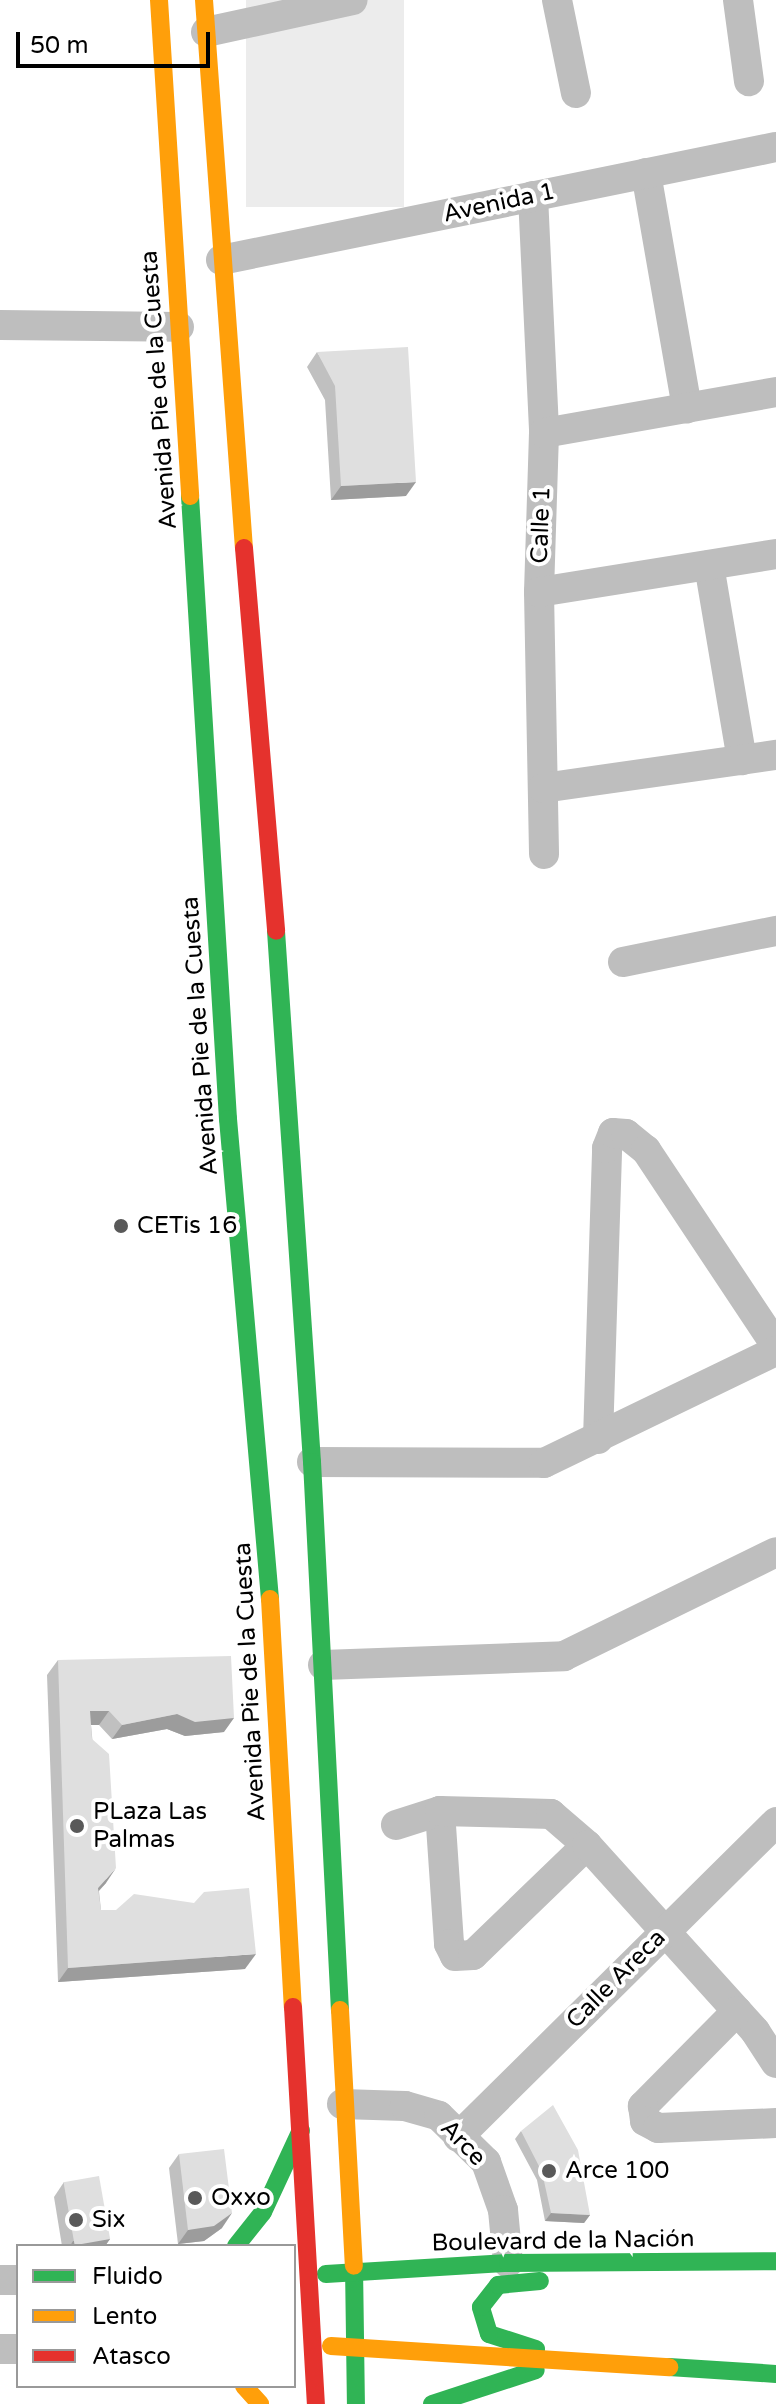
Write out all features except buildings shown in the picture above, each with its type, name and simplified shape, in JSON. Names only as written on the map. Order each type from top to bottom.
[{"type":"main road","name":"Avenida Pie de la Cuesta","points":[[159,0],[229,1131],[262,1468],[302,2129],[305,2342],[316,2404]]},
{"type":"main road","points":[[204,0],[221,260],[265,775],[312,1462],[342,2104],[358,2350],[356,2404]]},
{"type":"main road","points":[[238,2244],[263,2212],[302,2129]]},
{"type":"main road","name":"Boulevard de la Nación","points":[[302,2275],[508,2263],[776,2261]]},
{"type":"main road","points":[[744,2262],[507,2283],[484,2298],[481,2317],[496,2339],[622,2368],[776,2374]]},
{"type":"main road","points":[[305,2342],[358,2350],[576,2359]]},
{"type":"main road","points":[[432,2404],[576,2359]]},
{"type":"main road","points":[[246,2388],[260,2404]]},
{"type":"street","points":[[206,32],[353,0]]},
{"type":"street","points":[[557,0],[576,93]]},
{"type":"street","points":[[738,0],[749,81]]},
{"type":"street","name":"Avenida 1","points":[[221,260],[776,147]]},
{"type":"street","points":[[646,173],[687,408]]},
{"type":"street","name":"Calle 1","points":[[533,196],[544,433],[539,592],[544,854]]},
{"type":"street","points":[[0,325],[179,327]]},
{"type":"street","points":[[544,433],[776,392]]},
{"type":"street","points":[[539,592],[776,554]]},
{"type":"street","points":[[709,565],[742,760]]},
{"type":"street","points":[[543,788],[776,755]]},
{"type":"street","points":[[623,962],[776,931]]},
{"type":"street","points":[[312,1462],[544,1463],[598,1439],[776,1348],[646,1150],[626,1134],[613,1133],[607,1148],[598,1439]]},
{"type":"street","points":[[323,1665],[564,1656],[776,1552]]},
{"type":"street","points":[[396,1825],[440,1811],[551,1814],[587,1845],[737,2011],[776,2063]]},
{"type":"street","points":[[440,1811],[449,1944],[455,1956],[473,1955],[587,1845]]},
{"type":"street","name":"Calle Areca","points":[[458,2137],[776,1822]]},
{"type":"street","points":[[737,2011],[643,2106],[645,2121],[658,2128],[776,2123]]},
{"type":"street","name":"Arce","points":[[342,2104],[405,2106],[439,2116],[486,2162],[503,2210],[508,2263]]},
{"type":"shaded area","points":[[246,0],[404,0],[404,207],[246,207]]},
{"type":"traffic: fast","points":[[190,496],[228,1119],[270,1599]]},
{"type":"traffic: fast","points":[[276,931],[312,1462],[340,2010]]},
{"type":"traffic: fast","points":[[238,2244],[263,2212],[301,2130]]},
{"type":"traffic: fast","points":[[326,2274],[508,2263],[776,2261]]},
{"type":"traffic: fast","points":[[354,2266],[356,2404]]},
{"type":"traffic: fast","points":[[536,2349],[489,2334],[481,2307],[498,2285],[540,2281]]},
{"type":"traffic: fast","points":[[669,2367],[776,2374]]},
{"type":"traffic: fast","points":[[432,2404],[536,2370]]},
{"type":"traffic: slow","points":[[159,0],[190,496]]},
{"type":"traffic: slow","points":[[204,0],[244,548]]},
{"type":"traffic: slow","points":[[270,1599],[293,2007]]},
{"type":"traffic: slow","points":[[340,2010],[354,2266]]},
{"type":"traffic: slow","points":[[331,2346],[669,2367]]},
{"type":"traffic: slow","points":[[246,2388],[260,2404]]},
{"type":"traffic: jam","points":[[244,548],[276,931]]},
{"type":"traffic: jam","points":[[293,2007],[316,2404]]},
{"type":"place","name":"CETis 16","points":[[121,1226]]},
{"type":"place","name":"PLaza Las Palmas","points":[[77,1826]]},
{"type":"place","name":"Arce 100","points":[[549,2171]]},
{"type":"place","name":"Oxxo","points":[[195,2198]]},
{"type":"place","name":"Six","points":[[76,2220]]}]
